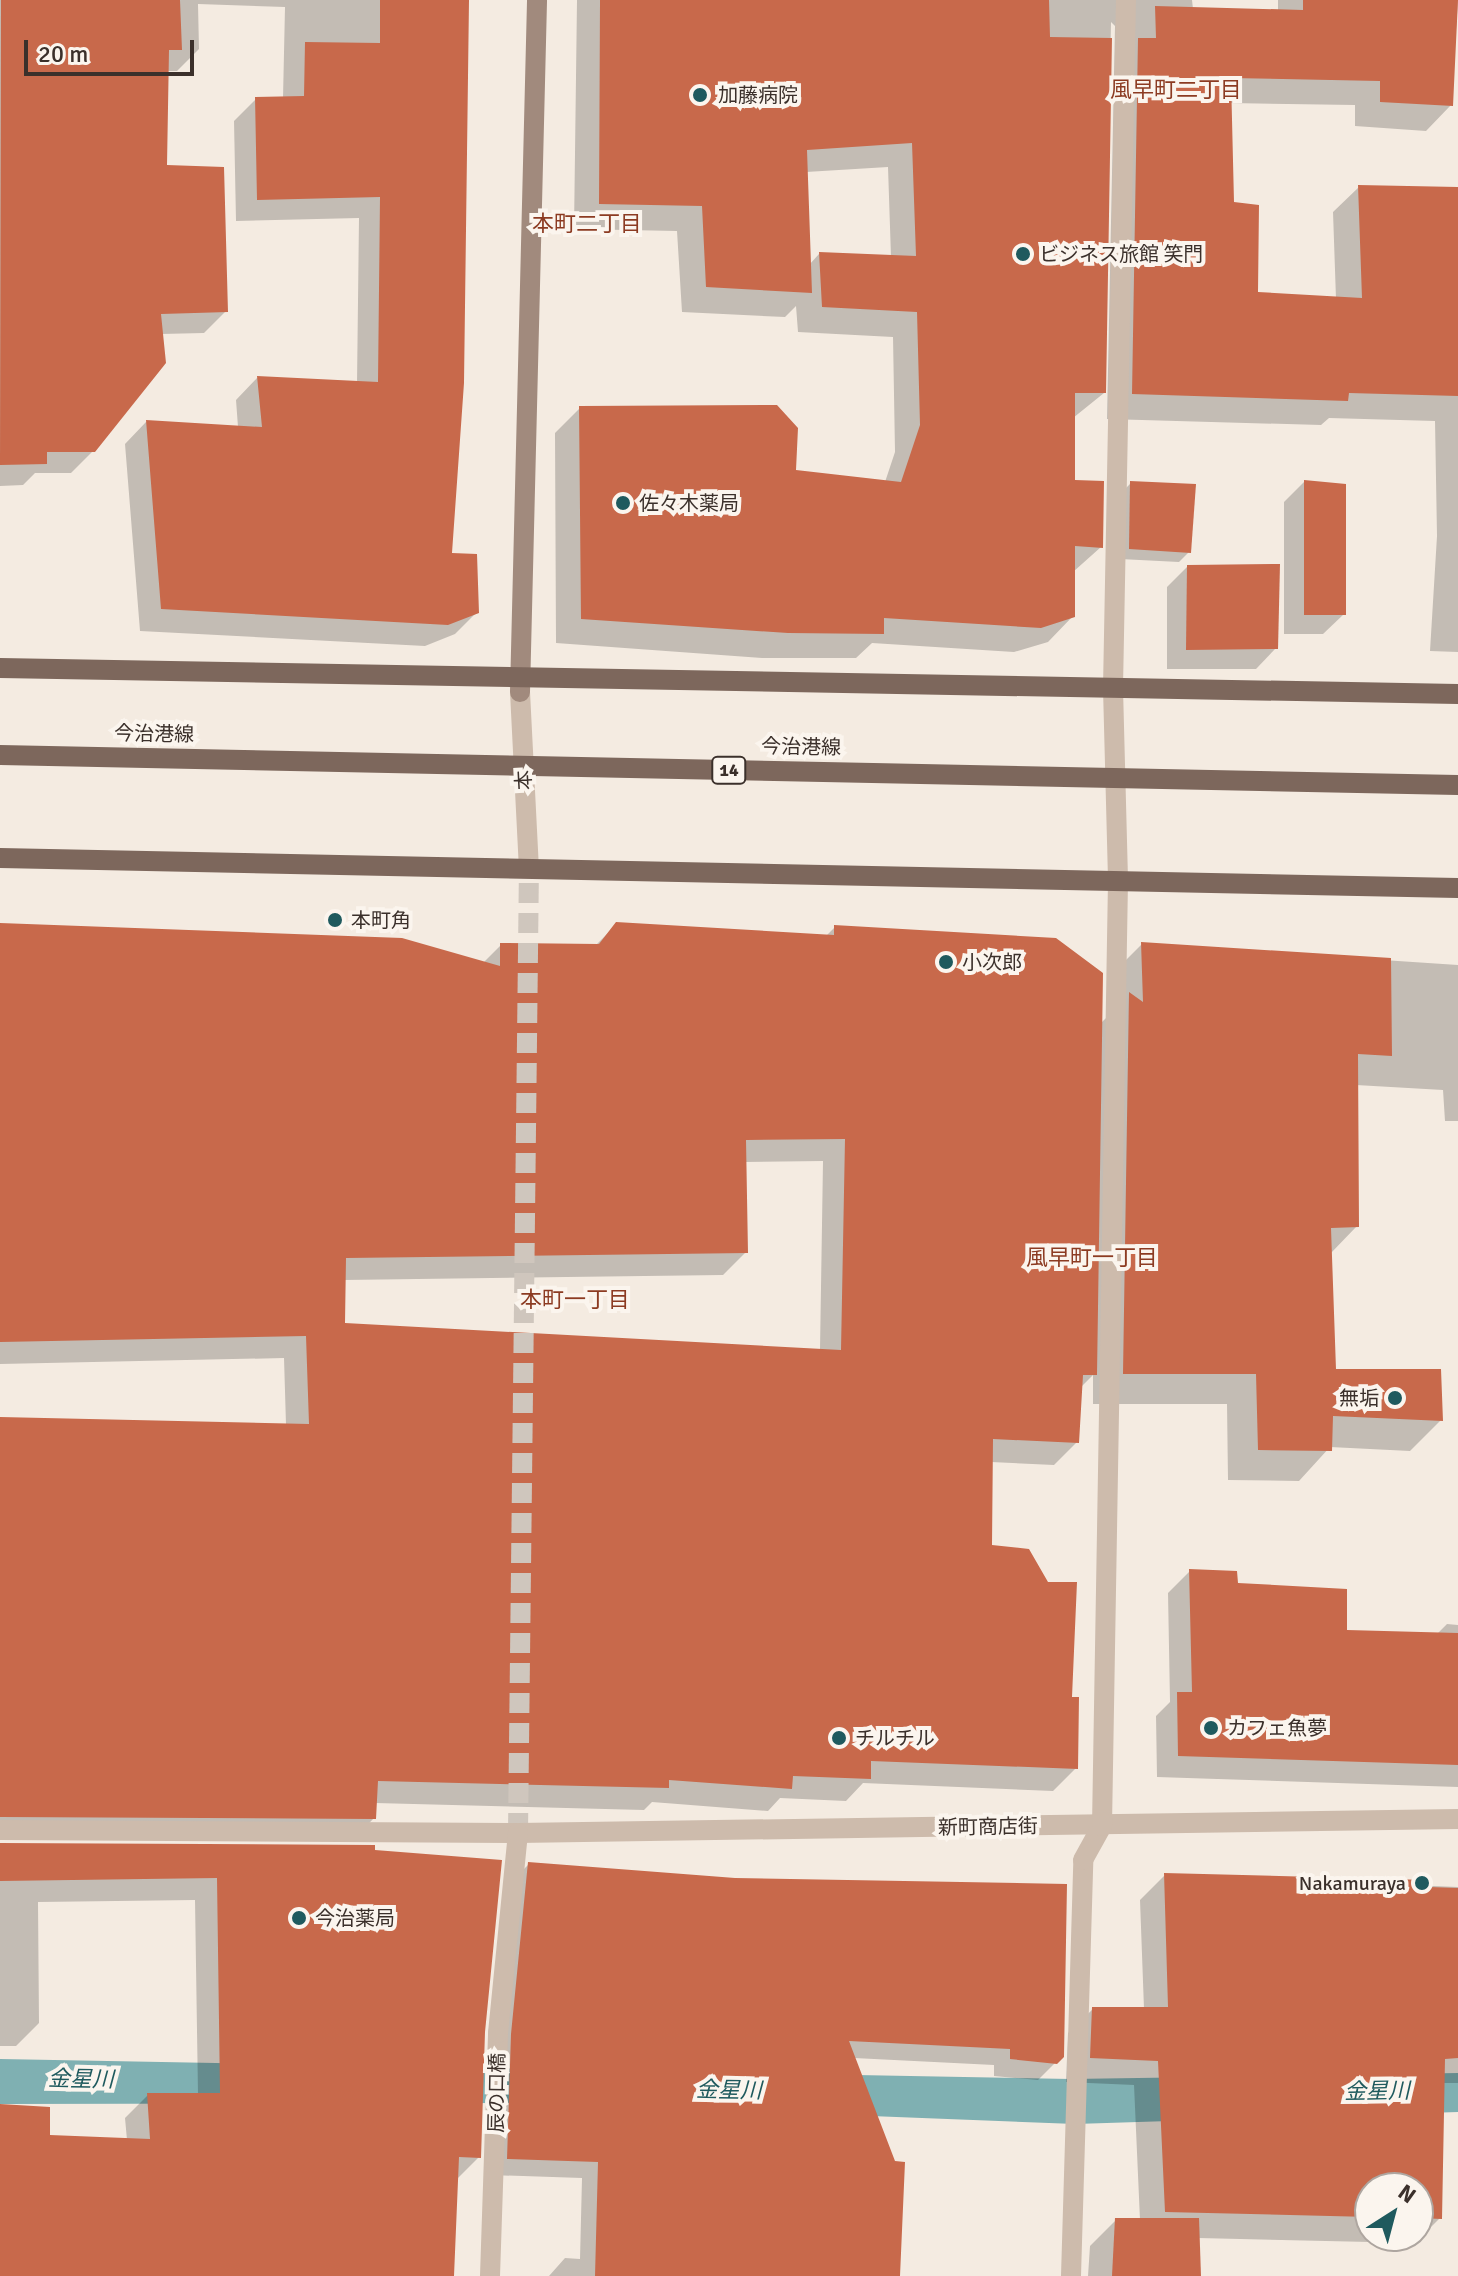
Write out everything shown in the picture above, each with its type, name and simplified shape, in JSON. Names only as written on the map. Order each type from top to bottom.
[{"type":"main road","points":[[0,668],[520,684],[1458,694]]},
{"type":"main road","name":"今治港線","points":[[0,755],[1458,785]]},
{"type":"main road","points":[[0,858],[1458,888]]},
{"type":"street","points":[[520,684],[537,0]]},
{"type":"street","points":[[1071,2276],[1081,2051],[1083,1860],[1102,1826],[1118,879],[1113,688],[1126,0]]},
{"type":"street","name":"本","points":[[520,684],[529,868]]},
{"type":"street","name":"新町商店街","points":[[0,1830],[518,1833],[1458,1819]]},
{"type":"street","name":"辰の口橋","points":[[490,2276],[498,2033],[518,1833]]},
{"type":"water","name":"金星川","points":[[0,2059],[1071,2079],[1458,2073],[1458,2112],[1075,2124],[536,2103],[0,2104]]},
{"type":"building","points":[[1,0],[180,0],[182,50],[169,50],[167,165],[224,167],[228,312],[161,314],[166,363],[95,452],[47,452],[47,464],[0,465]]},
{"type":"building","points":[[380,0],[469,0],[464,383],[452,553],[477,554],[479,613],[448,625],[161,609],[146,420],[262,427],[257,376],[378,382],[380,197],[257,200],[255,97],[304,96],[305,42],[380,43]]},
{"type":"building","points":[[600,0],[1049,0],[1050,37],[1112,38],[1106,393],[1075,393],[1075,480],[1104,481],[1103,548],[1075,546],[1075,617],[1041,628],[884,618],[884,634],[788,633],[581,619],[579,406],[777,405],[798,428],[796,470],[901,482],[920,425],[917,312],[822,307],[819,252],[916,256],[912,143],[807,150],[812,293],[706,287],[702,206],[599,204]]},
{"type":"building","points":[[1303,0],[1458,0],[1453,106],[1380,102],[1380,81],[1231,78],[1234,202],[1259,205],[1258,292],[1362,298],[1358,185],[1458,187],[1458,396],[1349,393],[1348,401],[1132,394],[1138,38],[1156,38],[1155,6],[1303,10]]},
{"type":"building","points":[[1304,480],[1346,484],[1346,615],[1304,615]]},
{"type":"building","points":[[1130,481],[1196,484],[1191,553],[1129,549]]},
{"type":"building","points":[[1280,564],[1278,649],[1186,650],[1187,565]]},
{"type":"building","points":[[616,922],[834,935],[834,925],[1056,938],[1103,973],[1097,1375],[1083,1375],[1079,1443],[993,1439],[992,1545],[1029,1549],[1048,1582],[1077,1582],[1072,1697],[1079,1697],[1078,1769],[871,1761],[871,1779],[793,1776],[792,1789],[669,1780],[669,1788],[378,1781],[376,1819],[0,1817],[0,1417],[309,1424],[306,1336],[0,1342],[0,923],[402,938],[500,966],[500,943],[599,944]],"holes":[[[845,1139],[841,1350],[345,1323],[346,1258],[748,1253],[746,1140]]]},
{"type":"building","points":[[1141,942],[1391,958],[1392,1056],[1358,1054],[1359,1227],[1331,1228],[1336,1369],[1441,1369],[1443,1421],[1333,1416],[1332,1451],[1258,1450],[1256,1374],[1123,1374],[1129,992],[1143,1002]]},
{"type":"building","points":[[1189,1569],[1237,1571],[1238,1583],[1347,1589],[1347,1630],[1458,1633],[1458,1765],[1178,1756],[1177,1692],[1192,1692]]},
{"type":"building","points":[[0,1843],[375,1845],[375,1850],[502,1860],[485,2032],[481,2158],[459,2157],[454,2276],[0,2276],[0,2104],[50,2107],[50,2135],[150,2139],[147,2093],[220,2093],[217,1878],[0,1881]]},
{"type":"building","points":[[528,1862],[735,1878],[1067,1884],[1064,2057],[1057,2064],[1010,2059],[1010,2049],[849,2041],[895,2161],[905,2162],[900,2276],[595,2276],[598,2162],[507,2159],[511,2034]]},
{"type":"building","points":[[1164,1873],[1428,1880],[1429,1887],[1458,1888],[1458,2058],[1445,2059],[1442,2219],[1434,2219],[1434,2172],[1354,2172],[1354,2217],[1165,2212],[1158,2061],[1090,2058],[1092,2007],[1168,2007]]},
{"type":"building","points":[[1115,2218],[1199,2218],[1201,2276],[1112,2276]]},
{"type":"tunnel","points":[[518,1833],[529,868]]},
{"type":"place","name":"加藤病院","points":[[700,95]]},
{"type":"place","name":"ビジネス旅館 笑門","points":[[1023,254]]},
{"type":"place","name":"佐々木薬局","points":[[623,503]]},
{"type":"place","name":"本町角","points":[[335,920]]},
{"type":"place","name":"小次郎","points":[[946,962]]},
{"type":"place","name":"無垢","points":[[1395,1398]]},
{"type":"place","name":"カフェ魚夢","points":[[1211,1728]]},
{"type":"place","name":"チルチル","points":[[839,1738]]},
{"type":"place","name":"Nakamuraya","points":[[1422,1883]]},
{"type":"place","name":"今治薬局","points":[[299,1918]]},
{"type":"district","name":"風早町二丁目","points":[[1176,90]]},
{"type":"district","name":"本町二丁目","points":[[587,224]]},
{"type":"district","name":"風早町一丁目","points":[[1092,1258]]},
{"type":"district","name":"本町一丁目","points":[[575,1300]]}]
